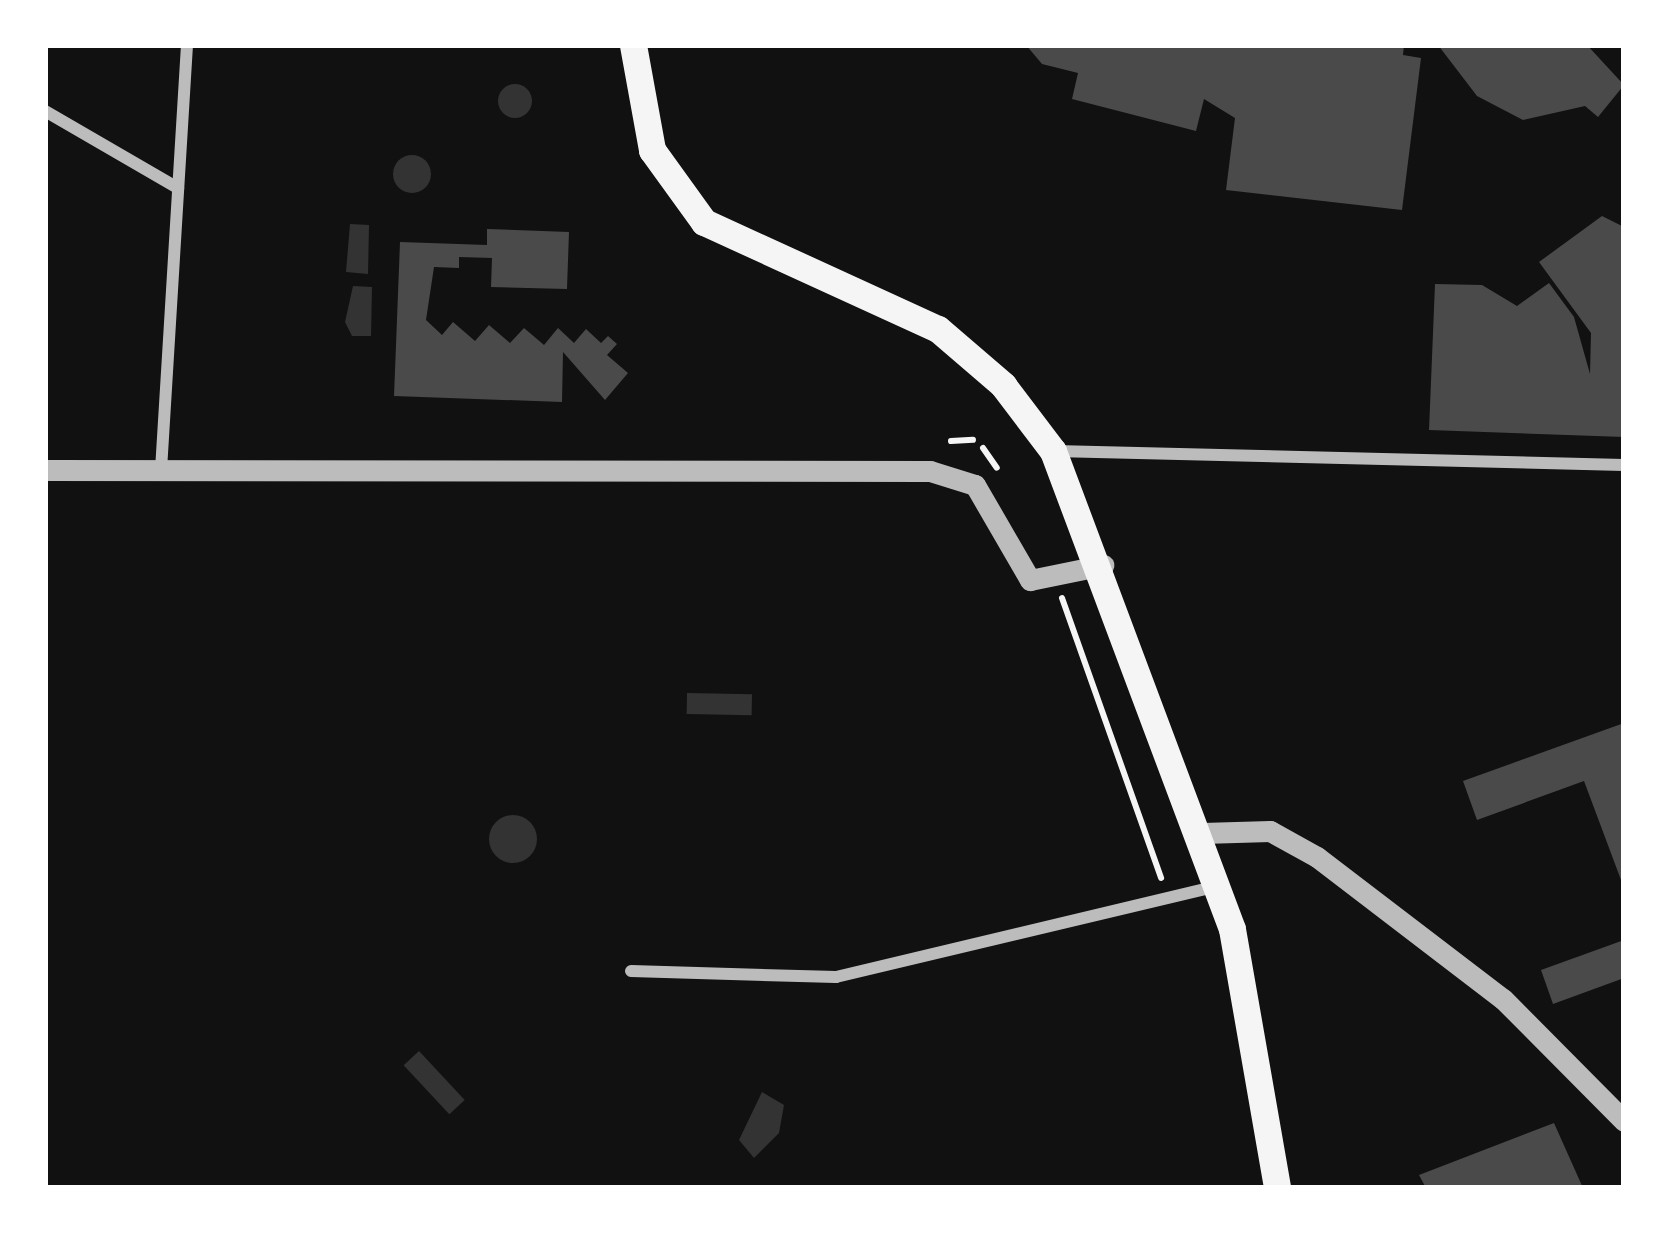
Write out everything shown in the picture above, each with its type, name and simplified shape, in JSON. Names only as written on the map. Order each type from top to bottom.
[{"type":"main road","points":[[633,45],[647,139],[704,223],[938,329],[1003,385],[1054,451],[1103,565],[1219,886],[1277,1188]]},
{"type":"street","points":[[161,470],[187,45]]},
{"type":"street","points":[[45,111],[178,188]]},
{"type":"street","points":[[1054,451],[1624,465]]},
{"type":"street","points":[[45,470],[930,470],[975,485],[1024,574],[1057,583],[1103,565]]},
{"type":"street","points":[[1202,833],[1270,831],[1317,857],[1503,999],[1624,1121]]},
{"type":"street","points":[[631,971],[836,977],[1219,886]]},
{"type":"path","points":[[951,441],[973,440]]},
{"type":"path","points":[[983,448],[997,468]]},
{"type":"path","points":[[1057,583],[1167,898]]},
{"type":"shaded area","points":[[515,84],[527,89],[532,101],[527,113],[515,118],[503,113],[498,101],[503,89]]},
{"type":"shaded area","points":[[412,155],[425,161],[431,174],[425,187],[412,193],[399,187],[393,174],[399,161]]},
{"type":"shaded area","points":[[350,224],[369,225],[368,274],[346,272]]},
{"type":"shaded area","points":[[353,286],[372,287],[371,336],[352,336],[345,322]]},
{"type":"shaded area","points":[[687,693],[752,694],[752,715],[687,714]]},
{"type":"shaded area","points":[[513,815],[530,822],[537,839],[530,856],[513,863],[496,856],[489,839],[496,822]]},
{"type":"shaded area","points":[[419,1051],[465,1100],[449,1114],[404,1065]]},
{"type":"shaded area","points":[[762,1092],[784,1105],[779,1133],[754,1158],[739,1140]]},
{"type":"building","points":[[1026,45],[1404,45],[1403,55],[1421,58],[1402,210],[1226,190],[1235,118],[1204,99],[1196,131],[1072,99],[1078,73],[1042,64]]},
{"type":"building","points":[[1438,45],[1587,45],[1624,85],[1598,117],[1585,106],[1523,120],[1477,96]]},
{"type":"building","points":[[1602,216],[1624,227],[1624,437],[1429,430],[1435,284],[1482,285],[1517,306],[1549,283],[1574,317],[1590,374],[1591,333],[1539,262]]},
{"type":"building","points":[[487,229],[569,232],[567,289],[491,287],[492,258],[459,257],[459,268],[434,267],[426,320],[442,335],[453,322],[475,341],[489,325],[510,343],[524,328],[544,345],[558,328],[574,343],[586,329],[601,343],[608,336],[617,344],[607,355],[628,373],[605,400],[563,352],[562,402],[394,396],[400,242],[487,245]]},
{"type":"building","points":[[1624,723],[1624,888],[1584,781],[1477,820],[1463,781]]},
{"type":"building","points":[[1624,940],[1624,978],[1553,1004],[1541,970]]},
{"type":"building","points":[[1554,1123],[1583,1188],[1426,1188],[1419,1175]]}]
